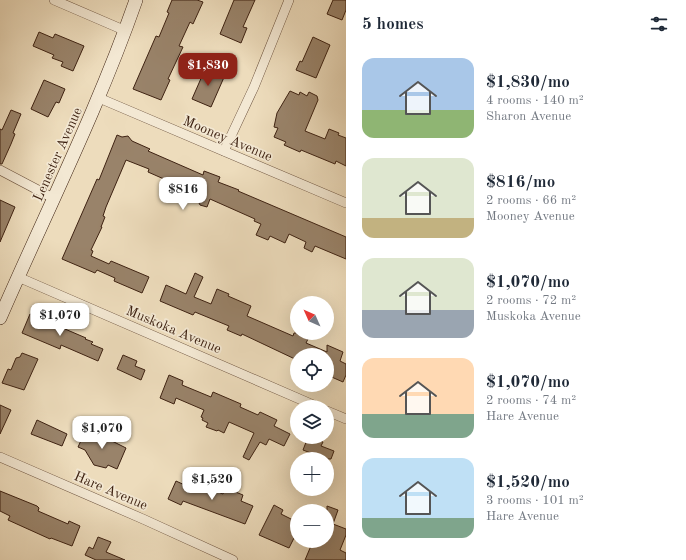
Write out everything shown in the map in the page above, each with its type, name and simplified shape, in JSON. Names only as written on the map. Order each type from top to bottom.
[{"type":"street","points":[[54,0],[126,31]]},
{"type":"street","name":"Lenester Avenue","points":[[0,318],[55,199],[99,98],[126,31],[136,0]]},
{"type":"street","points":[[224,151],[254,87],[289,0]]},
{"type":"street","name":"Mooney Avenue","points":[[99,98],[346,203]]},
{"type":"street","points":[[0,170],[55,199]]},
{"type":"street","name":"Muskoka Avenue","points":[[18,277],[302,400]]},
{"type":"street","points":[[334,414],[346,419]]},
{"type":"street","name":"Hare Avenue","points":[[0,457],[233,560]]},
{"type":"building","points":[[172,0],[197,0],[203,2],[193,24],[190,22],[179,46],[183,47],[168,79],[170,80],[161,100],[133,89],[156,36],[159,37],[169,13],[167,12]]},
{"type":"building","points":[[234,0],[255,0],[243,27],[247,28],[241,43],[220,34]]},
{"type":"building","points":[[333,0],[346,0],[346,10],[342,20],[327,14]]},
{"type":"building","points":[[39,32],[53,38],[55,34],[84,46],[73,71],[61,66],[63,62],[52,58],[54,55],[33,46]]},
{"type":"building","points":[[313,37],[330,45],[316,78],[296,70],[300,61],[302,62]]},
{"type":"building","points":[[206,67],[225,75],[211,107],[192,99]]},
{"type":"building","points":[[44,80],[65,89],[59,103],[56,102],[48,117],[31,109]]},
{"type":"building","points":[[290,91],[299,95],[300,92],[307,96],[309,92],[317,96],[318,100],[305,131],[325,139],[329,129],[346,138],[346,166],[336,161],[335,164],[301,150],[300,152],[284,145],[286,142],[274,137],[278,128],[274,127],[277,113]]},
{"type":"building","points":[[11,110],[21,114],[13,133],[15,134],[11,144],[2,164],[0,164],[0,129],[2,130]]},
{"type":"building","points":[[117,135],[122,137],[128,136],[132,141],[150,149],[148,151],[203,175],[204,171],[220,177],[218,182],[346,237],[346,259],[315,246],[312,252],[304,248],[306,242],[289,234],[285,243],[270,236],[268,240],[256,235],[261,224],[254,221],[255,219],[210,199],[207,207],[200,205],[196,197],[181,191],[180,193],[170,189],[173,183],[148,172],[149,169],[126,160],[106,207],[102,227],[91,250],[93,251],[91,256],[109,264],[111,261],[149,277],[142,293],[114,281],[115,278],[97,270],[95,273],[62,259],[97,179],[99,180]]},
{"type":"building","points":[[0,200],[15,207],[0,242]]},
{"type":"building","points":[[195,273],[203,277],[194,297],[211,304],[217,289],[229,294],[228,296],[251,306],[247,316],[290,335],[290,340],[308,340],[306,343],[318,348],[290,348],[290,357],[242,334],[241,336],[227,330],[229,326],[195,312],[193,315],[160,301],[166,285],[186,294]]},
{"type":"building","points":[[30,314],[93,342],[91,344],[103,349],[98,361],[61,345],[60,349],[22,333]]},
{"type":"building","points":[[327,345],[334,348],[327,348]]},
{"type":"building","points":[[334,348],[343,352],[340,361],[346,364],[346,375],[343,382],[334,378]]},
{"type":"building","points":[[22,353],[38,359],[24,390],[2,383],[8,369],[11,370],[16,358],[20,357]]},
{"type":"building","points":[[123,355],[137,361],[135,366],[145,370],[141,380],[117,369]]},
{"type":"building","points":[[169,375],[183,381],[182,385],[211,397],[213,392],[241,404],[240,407],[258,415],[260,412],[277,420],[274,426],[290,434],[284,446],[269,439],[266,445],[260,442],[249,460],[243,457],[254,433],[229,422],[224,433],[206,427],[208,423],[202,420],[203,418],[201,417],[204,410],[176,398],[174,404],[160,398]]},
{"type":"building","points":[[0,405],[11,410],[0,434]]},
{"type":"building","points":[[37,420],[67,434],[62,446],[31,434]]},
{"type":"building","points":[[86,430],[100,436],[102,433],[111,437],[110,440],[126,448],[117,469],[108,465],[106,468],[94,465],[85,450],[78,447]]},
{"type":"building","points":[[305,444],[322,444],[321,446],[334,451],[308,452],[303,450]]},
{"type":"building","points":[[176,481],[189,487],[192,481],[223,494],[225,489],[228,489],[243,495],[241,501],[253,506],[245,524],[183,501],[181,505],[168,499]]},
{"type":"building","points":[[0,491],[37,506],[39,508],[38,511],[68,524],[69,521],[80,526],[72,546],[51,538],[50,539],[8,520],[10,516],[0,511]]},
{"type":"building","points":[[274,505],[283,510],[281,514],[290,518],[289,548],[259,535]]},
{"type":"building","points":[[334,509],[338,510],[334,521]]},
{"type":"building","points":[[334,524],[346,529],[346,535],[340,550],[346,553],[346,560],[305,560],[310,548],[334,548]]},
{"type":"building","points":[[98,537],[111,542],[106,552],[125,560],[96,560],[85,555],[89,547],[93,549]]}]
